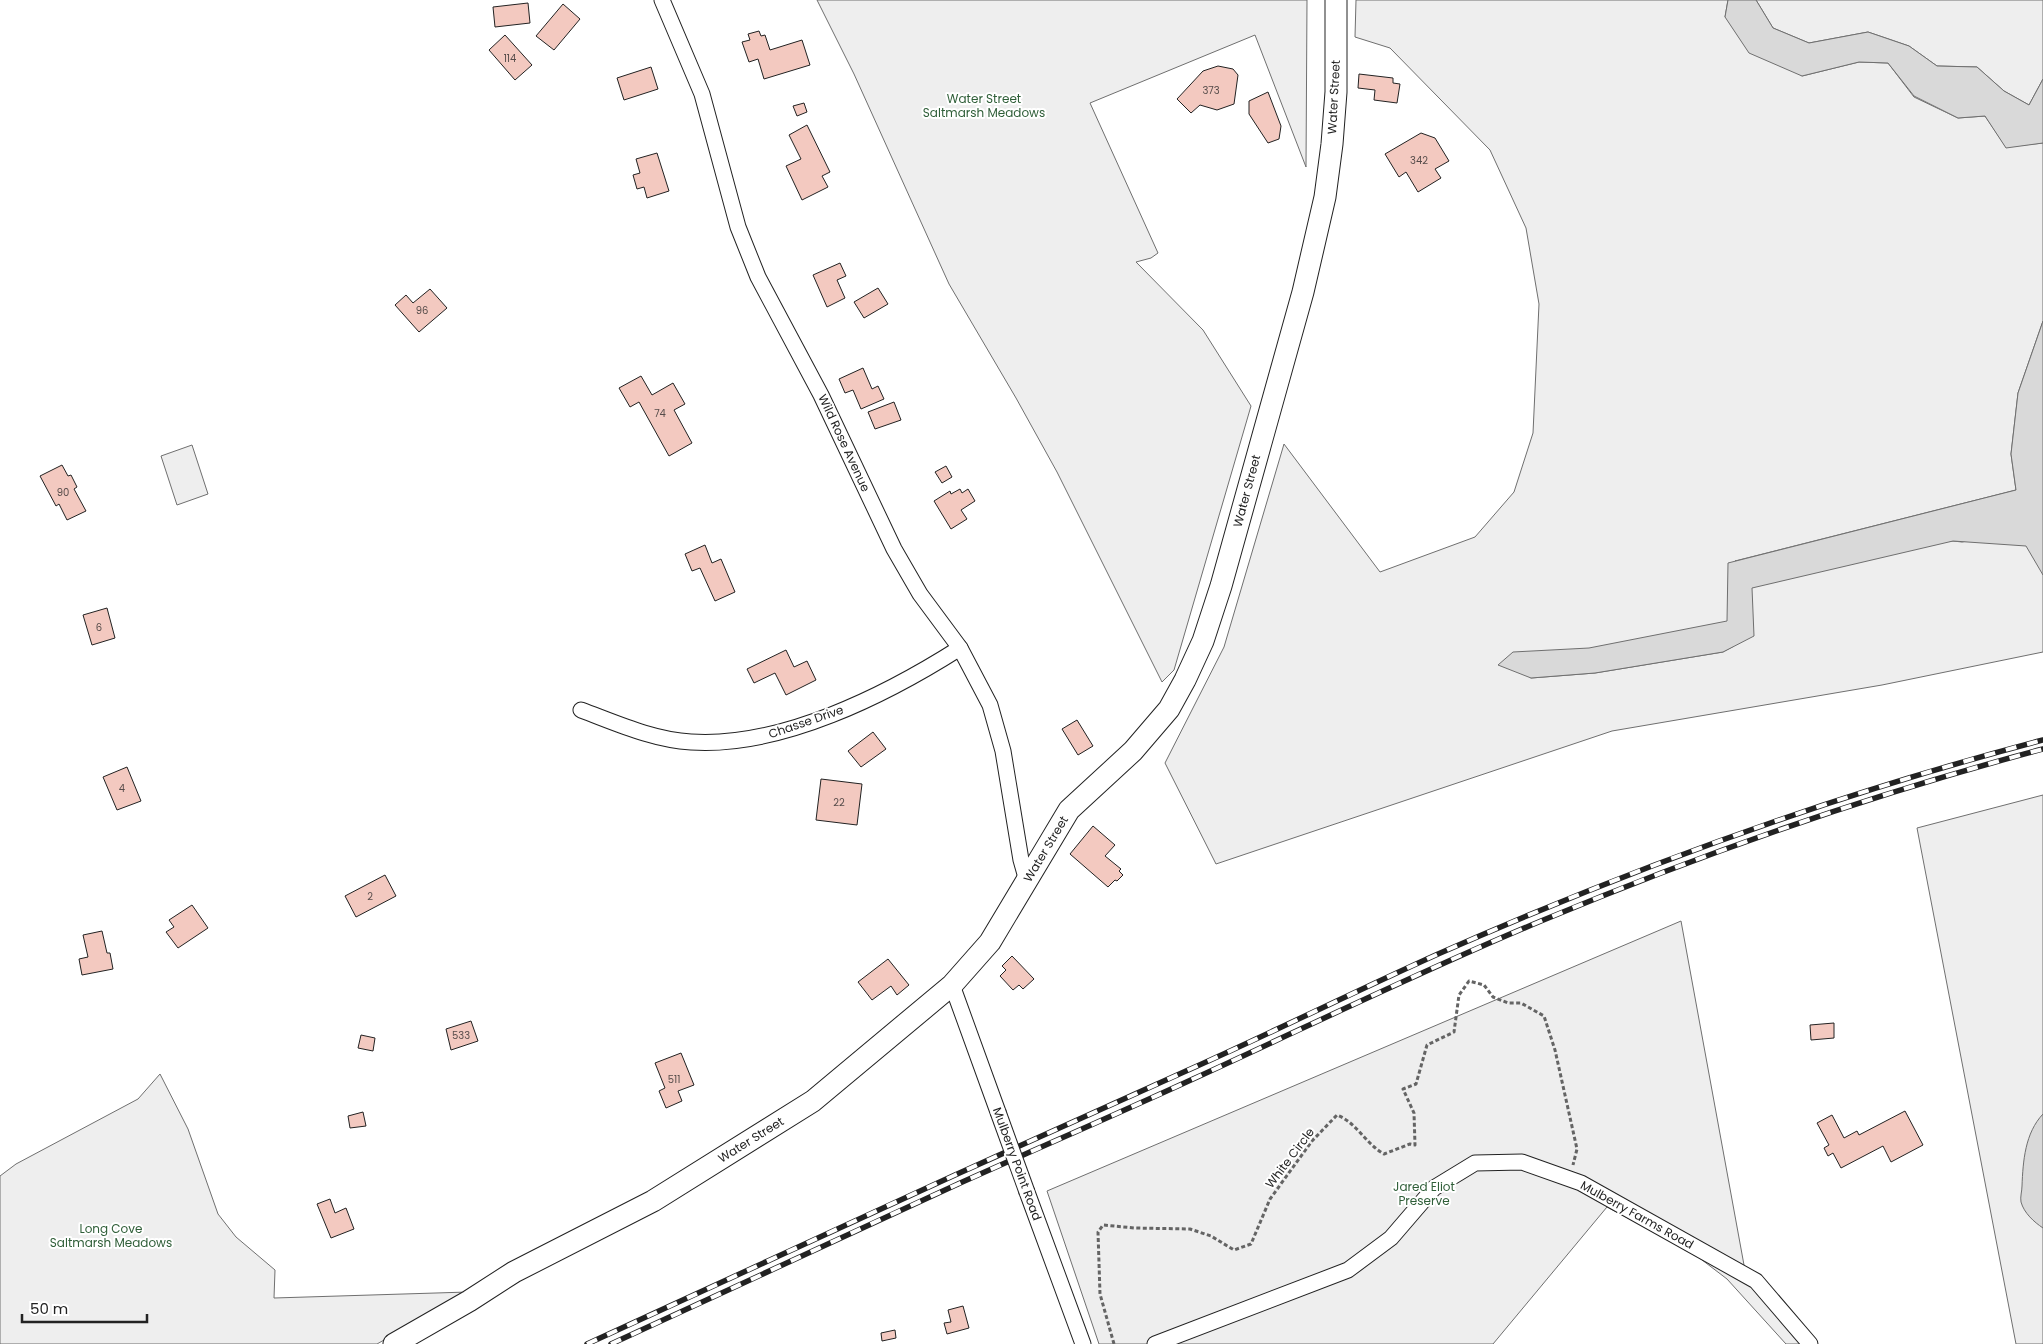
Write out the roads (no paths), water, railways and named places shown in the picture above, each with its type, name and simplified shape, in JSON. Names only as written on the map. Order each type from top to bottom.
[{"type":"main road","name":"Water Street","points":[[394,1344],[469,1301],[514,1272],[653,1201],[813,1101],[952,985],[990,942],[1069,810],[1132,751],[1169,709],[1203,641],[1221,586],[1303,292],[1325,197],[1336,92],[1336,0]]},
{"type":"street","name":"Wild Rose Avenue","points":[[662,0],[702,94],[738,228],[758,277],[821,395],[894,550],[920,594],[960,648],[984,690],[1003,751],[1021,860],[1027,881]]},
{"type":"street","name":"Chasse Drive","points":[[581,710],[642,732],[690,742],[723,742],[762,737],[789,730],[828,716],[871,697],[960,648]]},
{"type":"street","name":"Mulberry Point Road","points":[[952,985],[1083,1344]]},
{"type":"street","name":"Mulberry Farms Road","points":[[1155,1344],[1348,1270],[1391,1238],[1434,1188],[1475,1163],[1522,1162],[1581,1183],[1756,1281],[1810,1344]]},
{"type":"railway","points":[[587,1344],[1511,922],[1736,835],[1889,784],[2043,740]]},
{"type":"railway","points":[[611,1344],[958,1184],[1541,921],[1664,872],[1789,826],[1916,785],[2043,749]]},
{"type":"park label","name":"Water Street Saltmarsh Meadows","points":[[984,106]]},
{"type":"park label","name":"Jared Eliot Preserve","points":[[1424,1194]]},
{"type":"park label","name":"Long Cove Saltmarsh Meadows","points":[[111,1236]]}]
